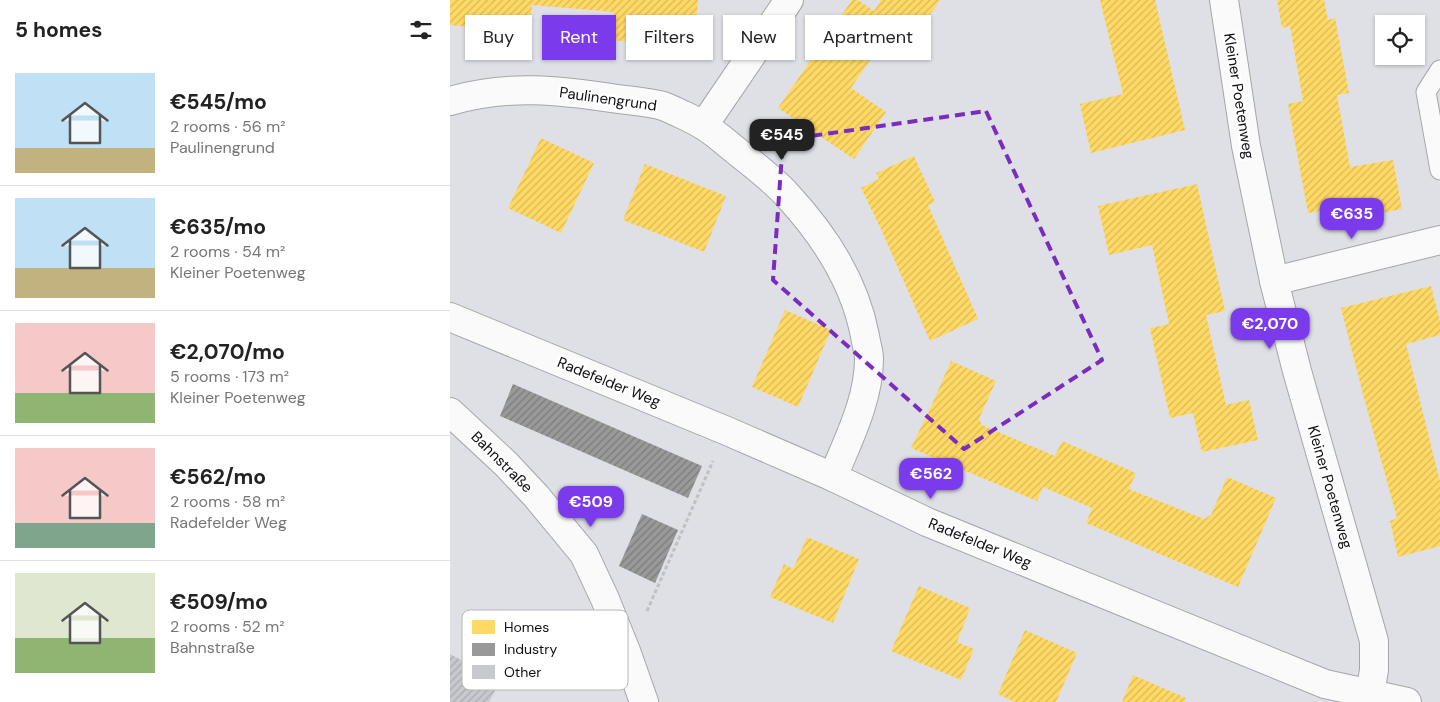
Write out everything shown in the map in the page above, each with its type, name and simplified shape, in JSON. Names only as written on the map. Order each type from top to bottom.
[{"type":"street","points":[[704,125],[789,0]]},
{"type":"street","name":"Kleiner Poetenweg","points":[[1224,0],[1246,146],[1274,281],[1297,371],[1374,641],[1374,670],[1370,694]]},
{"type":"street","name":"Paulinengrund","points":[[450,101],[505,90],[550,90],[662,106],[704,125],[760,170],[787,195],[827,246],[845,277],[857,305],[869,358],[866,385],[858,413],[833,477]]},
{"type":"street","points":[[1274,281],[1440,240]]},
{"type":"street","name":"Radefelder Weg","points":[[450,316],[727,431],[833,477],[927,522],[1325,684],[1408,702]]},
{"type":"street","name":"Bahnstraße","points":[[450,412],[506,464],[536,496],[584,554],[609,610]]},
{"type":"street","name":"Bahnstraße","points":[[628,657],[644,702]]},
{"type":"lane","points":[[1440,70],[1426,92],[1440,170]]},
{"type":"path","points":[[628,647],[647,612],[727,431]]},
{"type":"highlighted area","points":[[986,111],[1102,360],[964,449],[773,280],[783,140]]},
{"type":"building: Homes","points":[[450,0],[698,0],[697,15],[626,15],[626,41],[616,40],[616,15],[614,15],[614,12],[532,5],[531,15],[465,15],[465,26],[450,25]]},
{"type":"building: Homes","points":[[852,0],[858,0],[874,11],[881,0],[940,0],[930,15],[842,15]]},
{"type":"building: Homes","points":[[1100,0],[1155,0],[1185,130],[1091,153],[1080,104],[1123,94]]},
{"type":"building: Homes","points":[[1277,0],[1324,0],[1328,20],[1335,18],[1349,93],[1337,95],[1350,167],[1393,160],[1402,209],[1359,217],[1357,204],[1308,213],[1288,104],[1303,101],[1290,26],[1282,28]]},
{"type":"building: Homes","points":[[811,60],[870,60],[851,88],[886,112],[854,159],[778,108]]},
{"type":"building: Homes","points":[[541,138],[594,163],[561,233],[508,208]]},
{"type":"building: Homes","points":[[914,156],[935,202],[928,205],[978,319],[930,341],[861,188],[879,179],[876,173]]},
{"type":"building: Homes","points":[[645,164],[726,196],[704,252],[623,220]]},
{"type":"building: Homes","points":[[1197,184],[1225,311],[1206,315],[1226,405],[1249,400],[1258,440],[1202,452],[1193,413],[1170,418],[1150,328],[1169,324],[1152,245],[1109,255],[1098,206]]},
{"type":"building: Homes","points":[[1431,286],[1440,321],[1440,335],[1406,344],[1440,482],[1440,546],[1398,557],[1390,521],[1397,518],[1341,308]]},
{"type":"building: Homes","points":[[785,310],[831,330],[798,407],[752,387]]},
{"type":"building: Homes","points":[[951,361],[996,381],[979,419],[982,425],[1055,456],[1062,441],[1136,473],[1129,489],[1204,519],[1211,515],[1227,477],[1276,498],[1238,587],[1086,523],[1092,508],[1043,487],[1037,501],[911,448]]},
{"type":"building: Homes","points":[[807,537],[859,559],[833,623],[770,597],[784,564],[793,569]]},
{"type":"building: Homes","points":[[919,586],[970,608],[957,642],[974,649],[961,680],[891,651]]},
{"type":"building: Homes","points":[[1025,630],[1077,653],[1056,702],[1015,702],[998,694]]},
{"type":"building: Homes","points":[[1133,675],[1186,698],[1184,702],[1122,702]]},
{"type":"building: Industry","points":[[513,384],[702,466],[688,498],[500,416]]},
{"type":"building: Industry","points":[[642,514],[678,530],[655,583],[619,566]]},
{"type":"building: Other","points":[[450,654],[462,660],[462,690],[495,690],[489,702],[450,702]]}]
